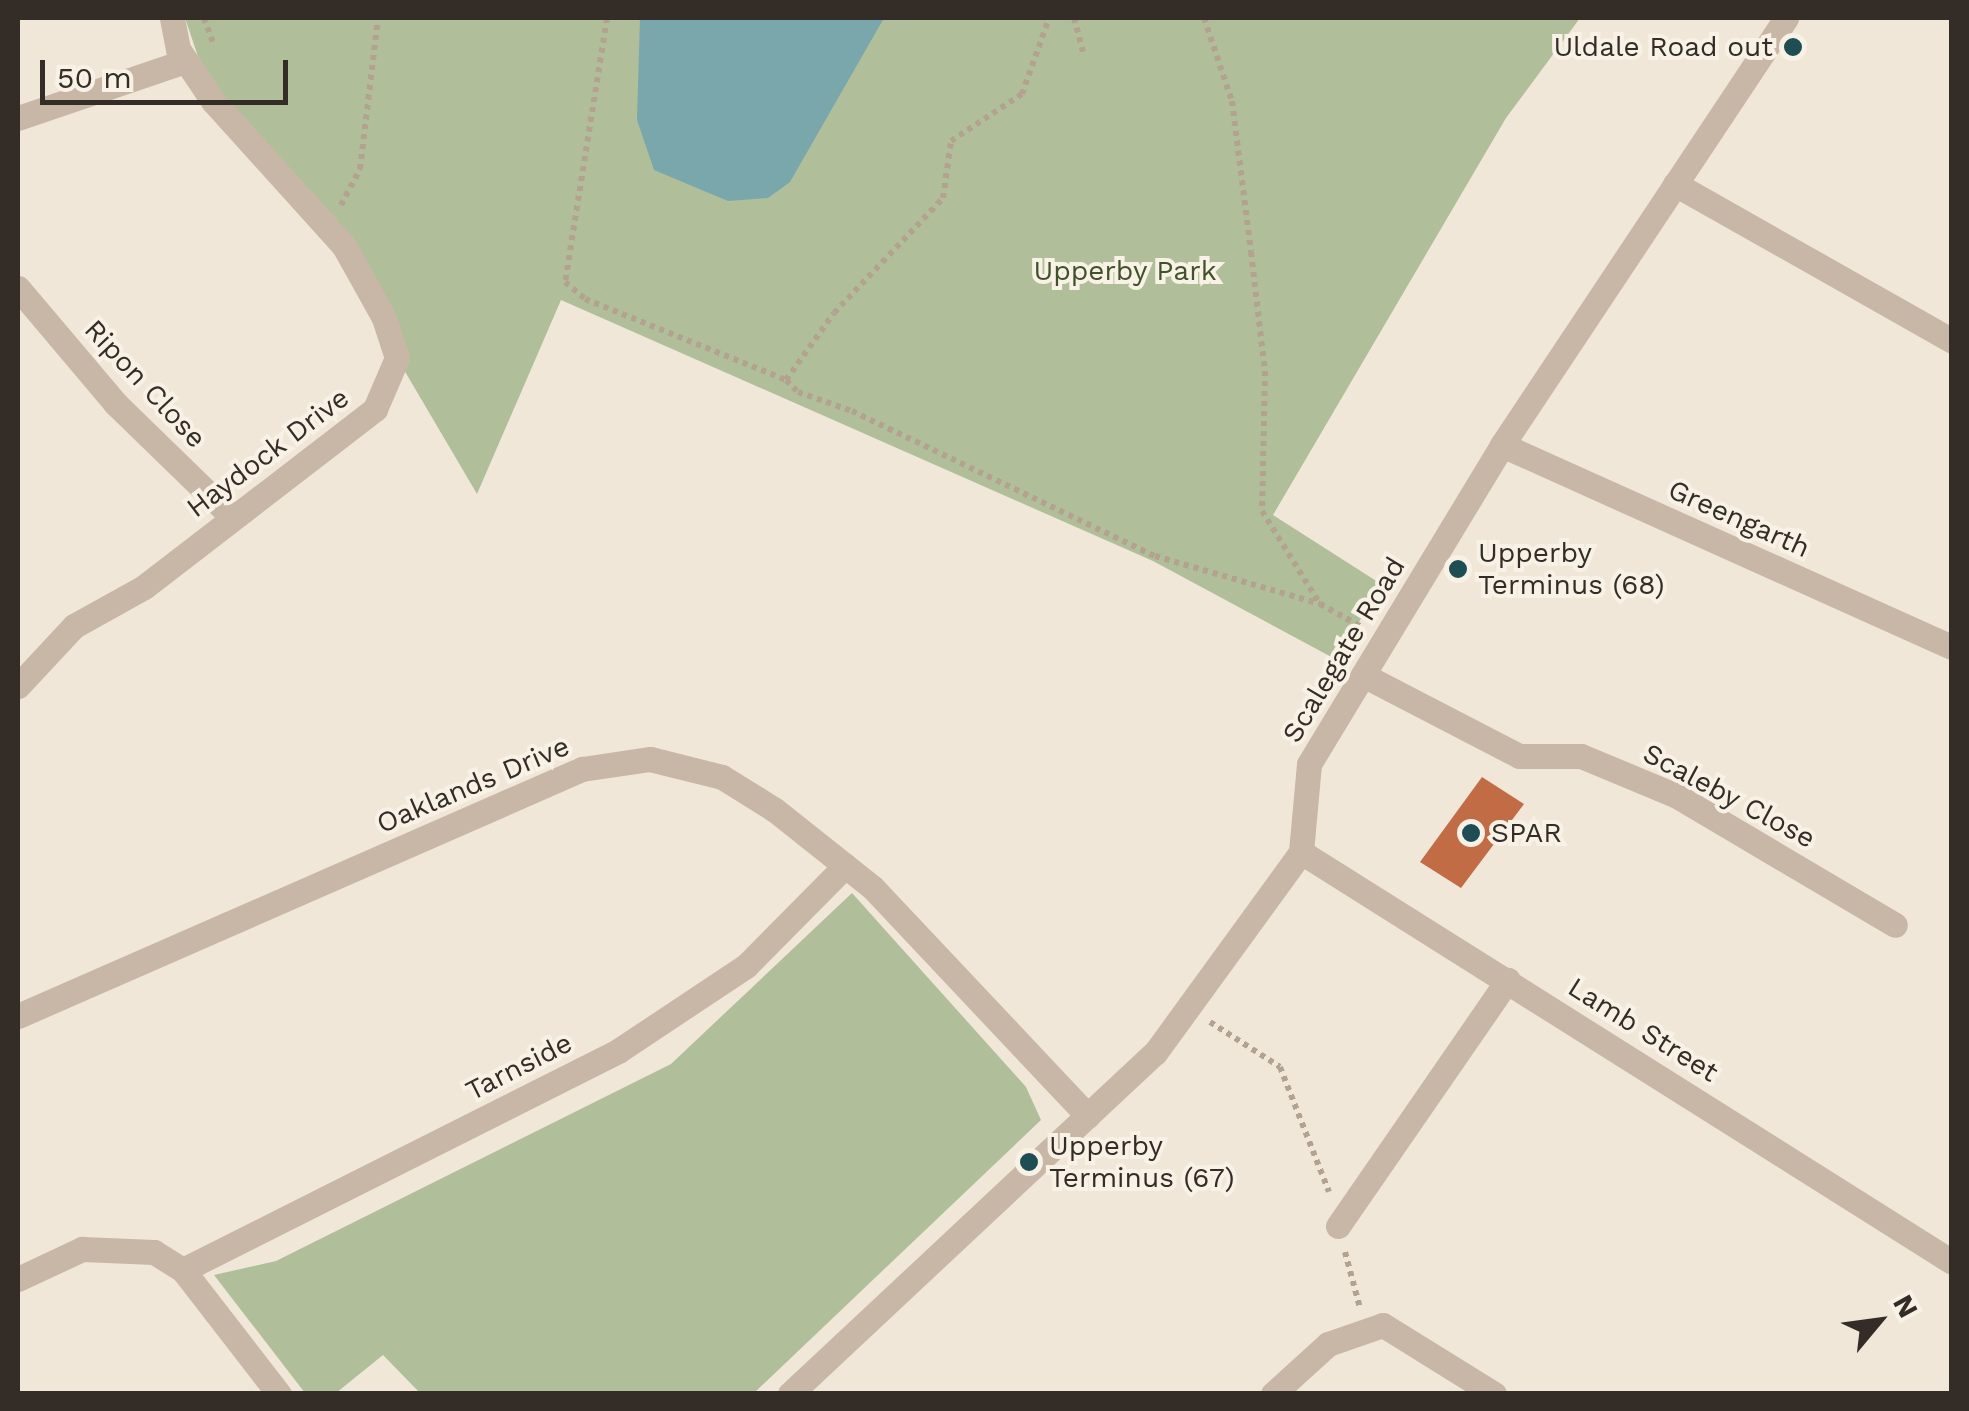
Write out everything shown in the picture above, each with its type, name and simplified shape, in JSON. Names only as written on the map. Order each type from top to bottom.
[{"type":"street","name":"Haydock Drive","points":[[19,681],[74,626],[144,587],[375,409],[397,358],[344,246],[186,61],[172,18]]},
{"type":"street","name":"Scalegate Road","points":[[1301,852],[1309,764],[1502,445],[1786,18]]},
{"type":"street","points":[[18,118],[186,61]]},
{"type":"street","points":[[1675,184],[1952,341]]},
{"type":"street","name":"Ripon Close","points":[[18,288],[116,404],[232,518]]},
{"type":"street","name":"Greengarth","points":[[1502,445],[1952,647]]},
{"type":"street","name":"Scaleby Close","points":[[1363,675],[1518,756],[1581,756],[1677,796],[1896,924]]},
{"type":"street","name":"Oaklands Drive","points":[[18,1016],[582,769],[650,758],[722,777],[845,866],[1088,1116]]},
{"type":"street","points":[[790,1394],[1155,1053],[1301,852]]},
{"type":"street","name":"Lamb Street","points":[[1301,852],[1952,1262]]},
{"type":"street","name":"Tarnside","points":[[184,1270],[618,1051],[746,966],[845,866]]},
{"type":"street","points":[[1338,1226],[1508,980]]},
{"type":"street","points":[[18,1278],[82,1248],[154,1252],[184,1270],[279,1394]]},
{"type":"street","points":[[1273,1394],[1328,1344],[1383,1325],[1494,1394]]},
{"type":"path","points":[[204,18],[216,52]]},
{"type":"path","points":[[333,212],[360,169],[378,18]]},
{"type":"path","points":[[606,18],[565,282],[585,299],[786,380],[798,392],[852,411],[1155,556],[1320,604],[1384,640]]},
{"type":"path","points":[[786,380],[834,314],[943,198],[951,141],[1022,94],[1049,18]]},
{"type":"path","points":[[1074,18],[1084,55]]},
{"type":"path","points":[[1204,18],[1232,101],[1265,371],[1262,511],[1320,604]]},
{"type":"path","points":[[1188,1008],[1280,1067],[1338,1226],[1366,1328]]},
{"type":"green space","name":"Upperby Park","points":[[185,18],[1580,18],[1506,118],[1273,515],[1381,584],[1337,660],[1153,561],[561,300],[477,494],[397,358],[344,246],[213,101]]},
{"type":"green space","points":[[852,893],[1026,1087],[1041,1120],[754,1393],[420,1393],[383,1355],[336,1393],[305,1393],[214,1275],[276,1261],[671,1064]]},
{"type":"water","points":[[640,18],[884,18],[790,182],[768,198],[728,201],[654,170],[637,120]]},
{"type":"building","name":"SPAR","points":[[1482,777],[1524,804],[1461,888],[1420,862]]},
{"type":"place","name":"Uldale Road out","points":[[1793,47]]},
{"type":"place","name":"Upperby Terminus (68)","points":[[1458,569]]},
{"type":"place","name":"SPAR","points":[[1471,833]]},
{"type":"place","name":"Upperby Terminus (67)","points":[[1029,1162]]}]
